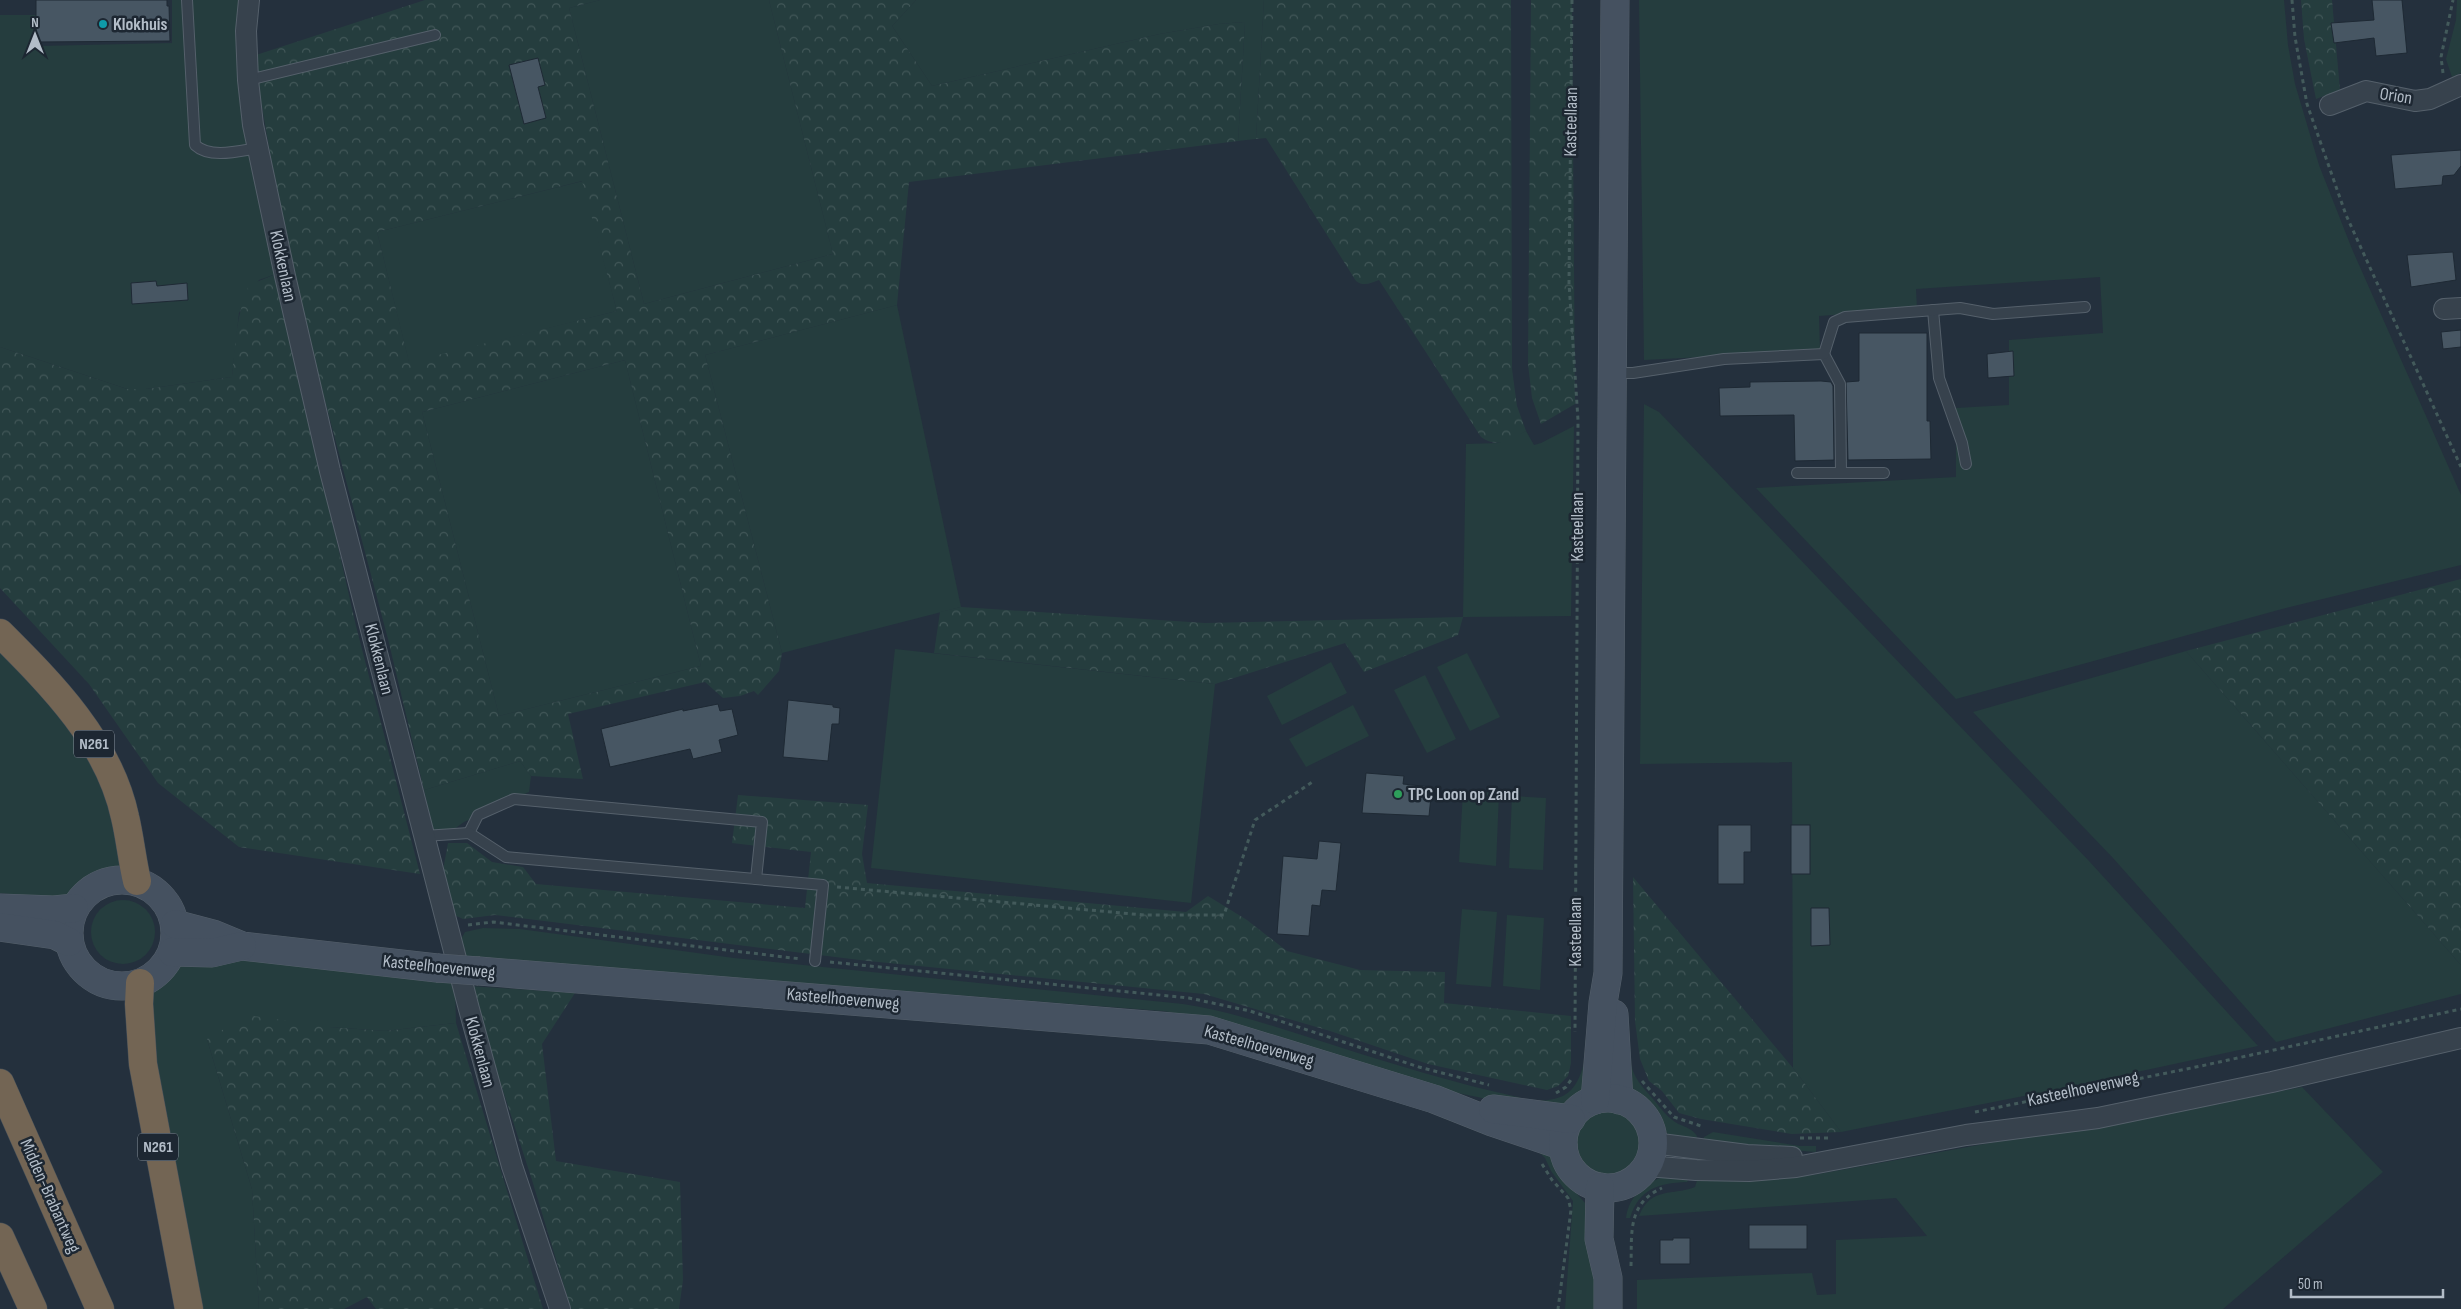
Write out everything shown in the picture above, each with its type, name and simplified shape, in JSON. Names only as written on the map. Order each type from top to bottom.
[{"type":"highway","name":"N261","points":[[0,633],[79,719],[106,765],[126,817],[137,881]]},
{"type":"highway","name":"N261","points":[[140,983],[139,1004],[143,1064],[189,1309]]},
{"type":"highway","name":"Midden-Brabantweg","points":[[0,1083],[100,1309]]},
{"type":"highway","points":[[0,1237],[33,1309]]},
{"type":"street","name":"Klokkenlaan","points":[[249,0],[246,31],[248,80],[258,148],[284,276],[330,471],[424,836],[512,1166],[560,1309]]},
{"type":"street","name":"Kasteellaan","points":[[1607,1100],[1618,1054],[1608,973],[1615,0]]},
{"type":"street","name":"Orion","points":[[2330,106],[2366,91],[2415,101],[2430,99],[2456,87]]},
{"type":"street","points":[[118,879],[137,881],[151,888],[162,897],[170,910],[175,924],[175,940],[172,952],[164,966],[153,976],[140,983],[125,986],[109,985],[95,979],[83,969],[74,956],[69,942],[69,926],[74,908],[85,894],[100,884],[118,879]]},
{"type":"street","points":[[0,908],[54,910],[74,908]]},
{"type":"street","name":"Kasteelhoevenweg","points":[[175,924],[213,934],[242,946],[437,968],[1209,1030],[1434,1099],[1492,1122],[1563,1146]]},
{"type":"street","points":[[0,927],[55,935],[69,942]]},
{"type":"street","name":"Kasteelhoevenweg","points":[[172,952],[212,953],[242,946]]},
{"type":"street","name":"Kasteelhoevenweg","points":[[1650,1154],[1696,1170],[1749,1171],[1796,1168],[2021,1126],[2098,1118],[2272,1082],[2461,1038]]},
{"type":"street","name":"Kasteelhoevenweg","points":[[1434,1099],[1525,1114],[1570,1119]]},
{"type":"street","points":[[1607,1100],[1640,1112],[1650,1126],[1650,1154],[1634,1179],[1609,1187],[1582,1180],[1574,1173],[1565,1156],[1563,1146],[1566,1127],[1577,1110],[1607,1100]]},
{"type":"street","name":"Kasteelhoevenweg","points":[[1650,1154],[1700,1150],[1747,1155],[1844,1158]]},
{"type":"street","points":[[1608,1309],[1619,1274],[1617,1239],[1609,1187]]},
{"type":"lane","points":[[187,0],[195,145],[201,151],[226,153],[258,148]]},
{"type":"lane","points":[[248,80],[435,35]]},
{"type":"lane","points":[[1841,473],[1840,384],[1824,354],[1834,322],[1845,317],[1960,308],[1993,314],[2085,307]]},
{"type":"lane","points":[[1933,310],[1939,378],[1962,443],[1966,464]]},
{"type":"lane","points":[[1612,373],[1633,373],[1724,359],[1824,354]]},
{"type":"lane","points":[[1797,473],[1884,473]]},
{"type":"lane","points":[[469,833],[478,815],[514,799],[762,822],[756,879]]},
{"type":"lane","points":[[424,836],[469,833],[506,857],[824,885],[815,961]]},
{"type":"path","name":"Kasteellaan","points":[[1572,0],[1569,283],[1578,420],[1575,1036]]},
{"type":"path","points":[[2292,0],[2294,37],[2306,104],[2346,215],[2461,467]]},
{"type":"path","points":[[2453,0],[2441,66],[2456,87]]},
{"type":"path","points":[[824,885],[1144,915],[1224,915],[1255,820],[1314,781]]},
{"type":"path","points":[[449,929],[492,922],[815,961]]},
{"type":"path","name":"Kasteelhoevenweg","points":[[1968,1113],[2201,1066],[2461,1009]]},
{"type":"path","points":[[1552,1095],[1566,1087],[1575,1071]]},
{"type":"path","points":[[1639,1077],[1674,1117],[1702,1127],[1711,1128]]},
{"type":"path","points":[[1700,1150],[1702,1127]]},
{"type":"path","points":[[1794,1137],[1836,1137]]},
{"type":"path","points":[[1540,1160],[1552,1180],[1570,1202],[1571,1210],[1558,1309]]},
{"type":"path","points":[[1619,1274],[1634,1214],[1649,1194],[1671,1187]]},
{"type":"green space","points":[[172,0],[240,0],[276,274],[259,280],[239,313],[232,377],[146,389],[127,389],[0,347],[0,15],[38,15],[39,46],[172,43]]},
{"type":"green space","points":[[425,0],[600,0],[569,8],[644,304],[833,254],[769,0],[916,0],[892,26],[932,86],[1160,34],[1219,24],[1245,22],[1238,141],[909,182],[897,305],[705,355],[782,653],[779,671],[758,695],[754,691],[740,696],[723,698],[705,682],[568,714],[583,779],[531,776],[520,761],[424,790],[388,639],[315,363],[281,215],[256,73],[256,55]],"holes":[[[582,181],[617,311],[409,362],[377,232]],[[625,360],[701,666],[499,716],[422,412]]]},
{"type":"green space","points":[[600,0],[769,0],[833,254],[644,304],[569,8]]},
{"type":"green space","points":[[916,0],[1264,0],[1256,139],[1238,141],[1245,22],[1219,24],[1160,34],[932,86],[892,26]]},
{"type":"green space","points":[[1264,0],[1511,0],[1512,369],[1517,406],[1526,431],[1509,440],[1498,443],[1487,441],[1481,437],[1379,280],[1364,284],[1356,281],[1266,138],[1256,139]]},
{"type":"green space","points":[[1531,0],[1572,0],[1575,404],[1541,424],[1532,398],[1528,364]]},
{"type":"green space","points":[[1639,0],[2284,0],[2288,45],[2295,84],[2319,165],[2352,249],[2461,495],[2461,565],[2282,609],[1956,699],[1756,488],[1956,477],[1956,408],[2009,405],[2009,340],[2103,333],[2100,277],[1916,289],[1917,309],[1819,316],[1820,351],[1644,360]]},
{"type":"green space","points":[[2301,0],[2332,0],[2340,90],[2316,99],[2304,39]]},
{"type":"green space","points":[[2457,0],[2461,0],[2461,73],[2452,77],[2446,59],[2456,20]]},
{"type":"green space","points":[[583,181],[617,311],[409,363],[377,232]]},
{"type":"green space","points":[[276,274],[356,626],[420,874],[239,847],[158,783],[89,684],[0,588],[0,347],[127,389],[146,389],[232,377],[235,342],[241,308],[249,285]]},
{"type":"green space","points":[[897,305],[961,607],[782,653],[705,355]]},
{"type":"green space","points":[[625,360],[701,666],[499,716],[422,412]]},
{"type":"green space","points":[[1644,404],[1659,412],[2089,861],[2258,1046],[2039,1093],[1841,1132],[1793,1068],[1792,762],[1640,764]]},
{"type":"green space","points":[[1574,426],[1571,616],[1463,617],[1466,444],[1498,443],[1526,431],[1534,445]]},
{"type":"green space","points":[[2461,579],[2461,965],[2186,651]]},
{"type":"green space","points":[[961,607],[1205,623],[1463,617],[1458,635],[1364,672],[1345,643],[1215,684],[934,653],[940,612]]},
{"type":"green space","points":[[0,642],[99,763],[119,821],[121,869],[92,877],[67,896],[54,898],[0,893]]},
{"type":"green space","points":[[895,649],[1215,684],[1191,903],[871,868]]},
{"type":"green space","points":[[2186,651],[2461,965],[2461,994],[2276,1042],[2113,858],[1973,712]]},
{"type":"green space","points":[[1467,653],[1500,717],[1470,731],[1437,667]]},
{"type":"green space","points":[[1331,662],[1347,693],[1282,725],[1267,696]]},
{"type":"green space","points":[[1425,675],[1456,739],[1427,753],[1394,690]]},
{"type":"green space","points":[[1353,705],[1369,736],[1306,767],[1289,739]]},
{"type":"green space","points":[[520,761],[531,776],[529,792],[464,822],[453,830],[433,830],[424,790]]},
{"type":"green space","points":[[1463,791],[1499,793],[1496,866],[1459,862]]},
{"type":"green space","points":[[738,795],[868,805],[862,854],[867,883],[1186,912],[1208,896],[1247,920],[1287,951],[1360,970],[1445,972],[1444,1003],[1571,1016],[1571,1063],[1568,1076],[1558,1086],[1547,1090],[1428,1064],[1330,1031],[1204,994],[868,961],[495,915],[463,919],[452,914],[441,881],[448,843],[467,843],[492,862],[523,867],[536,884],[805,908],[811,852],[732,843]]},
{"type":"green space","points":[[1512,796],[1546,798],[1543,870],[1509,868]]},
{"type":"green space","points":[[1633,877],[1793,1068],[1841,1132],[1792,1134],[1701,1119],[1679,1113],[1662,1091],[1649,1081],[1640,1059],[1635,1021]]},
{"type":"green space","points":[[123,900],[141,906],[149,914],[155,932],[149,950],[141,958],[123,964],[105,958],[97,950],[91,932],[97,914],[105,906]]},
{"type":"green space","points":[[1462,909],[1497,912],[1491,987],[1456,984]]},
{"type":"green space","points":[[1507,915],[1544,918],[1540,990],[1503,986]]},
{"type":"green space","points":[[483,928],[520,929],[734,958],[1202,1007],[1276,1027],[1423,1073],[1518,1097],[1522,1099],[1521,1106],[1448,1091],[1205,1018],[1163,1011],[461,957],[459,943],[465,932]]},
{"type":"green space","points":[[270,958],[455,983],[456,1023],[385,1031],[329,1027],[207,1039],[252,1189],[259,1309],[194,1309],[149,1063],[153,987],[183,961]]},
{"type":"green space","points":[[469,986],[575,993],[542,1044],[556,1161],[680,1182],[683,1280],[679,1309],[571,1309],[532,1180]]},
{"type":"green space","points":[[248,1015],[329,1027],[385,1031],[456,1023],[543,1309],[376,1309],[367,1297],[344,1309],[259,1309],[252,1189],[207,1039]]},
{"type":"green space","points":[[1630,1060],[1633,1072],[1642,1086],[1668,1117],[1695,1133],[1697,1136],[1696,1142],[1668,1134],[1632,1087]]},
{"type":"green space","points":[[1584,1063],[1584,1093],[1565,1104],[1531,1105],[1536,1101],[1555,1099],[1568,1092],[1577,1081]]},
{"type":"green space","points":[[2302,1087],[2383,1172],[2223,1309],[1637,1309],[1637,1280],[1812,1273],[1817,1295],[1836,1294],[1836,1240],[1927,1236],[1896,1198],[1639,1216],[1644,1207],[1656,1196],[1695,1187],[1698,1177],[1739,1179],[1813,1175],[2039,1134],[2103,1127]]},
{"type":"green space","points":[[1616,1106],[1629,1112],[1640,1123],[1646,1136],[1644,1159],[1629,1176],[1616,1182],[1600,1182],[1587,1176],[1572,1159],[1570,1136],[1576,1123],[1593,1108]]},
{"type":"green space","points":[[1713,1132],[1800,1146],[1816,1146],[1816,1152],[1703,1143],[1704,1137]]},
{"type":"green space","points":[[1537,1150],[1550,1154],[1562,1177],[1585,1203],[1591,1221],[1596,1309],[1565,1309],[1573,1201],[1551,1171],[1545,1158]]},
{"type":"green space","points":[[1668,1175],[1690,1177],[1687,1182],[1659,1186],[1644,1194],[1634,1208],[1630,1218],[1626,1218],[1631,1203],[1640,1190],[1653,1181]]},
{"type":"building","name":"Klokhuis","points":[[36,0],[167,0],[167,6],[169,6],[170,41],[36,42]]},
{"type":"building","points":[[2372,0],[2402,0],[2407,53],[2376,56],[2374,38],[2334,43],[2331,23],[2374,20]]},
{"type":"building","points":[[538,58],[545,85],[538,87],[546,118],[524,124],[509,65]]},
{"type":"building","points":[[2461,150],[2461,166],[2454,175],[2443,176],[2442,185],[2395,189],[2391,155]]},
{"type":"building","points":[[2453,252],[2456,280],[2411,287],[2407,255]]},
{"type":"building","points":[[156,281],[157,286],[187,283],[188,300],[132,304],[131,283]]},
{"type":"building","points":[[2461,330],[2461,347],[2443,349],[2441,332]]},
{"type":"building","points":[[1859,333],[1927,333],[1927,421],[1930,421],[1931,459],[1848,460],[1846,382],[1859,381]]},
{"type":"building","points":[[2013,351],[2014,376],[1988,378],[1987,354]]},
{"type":"building","points":[[1750,382],[1831,382],[1833,386],[1834,460],[1795,461],[1794,415],[1720,416],[1719,388],[1750,387]]},
{"type":"building","points":[[788,700],[833,705],[833,707],[840,708],[839,724],[832,724],[828,761],[783,757]]},
{"type":"building","points":[[718,704],[720,711],[732,709],[738,735],[719,740],[722,752],[693,759],[690,749],[610,767],[601,729],[683,709],[683,711]]},
{"type":"building","points":[[1366,773],[1404,776],[1403,784],[1432,787],[1429,816],[1362,813]]},
{"type":"building","points":[[1718,825],[1751,825],[1751,852],[1744,852],[1744,884],[1718,884]]},
{"type":"building","points":[[1791,825],[1810,825],[1810,874],[1791,874]]},
{"type":"building","points":[[1319,841],[1341,843],[1336,891],[1322,890],[1320,906],[1312,905],[1309,936],[1277,934],[1283,856],[1317,859]]},
{"type":"building","points":[[1811,908],[1829,908],[1830,945],[1811,946]]},
{"type":"building","points":[[1749,1225],[1807,1225],[1807,1249],[1749,1249]]},
{"type":"building","points":[[1673,1238],[1690,1238],[1690,1264],[1660,1264],[1660,1240],[1673,1240]]},
{"type":"place","name":"Klokhuis","points":[[103,24]]},
{"type":"place","name":"TPC Loon op Zand","points":[[1398,794]]}]
